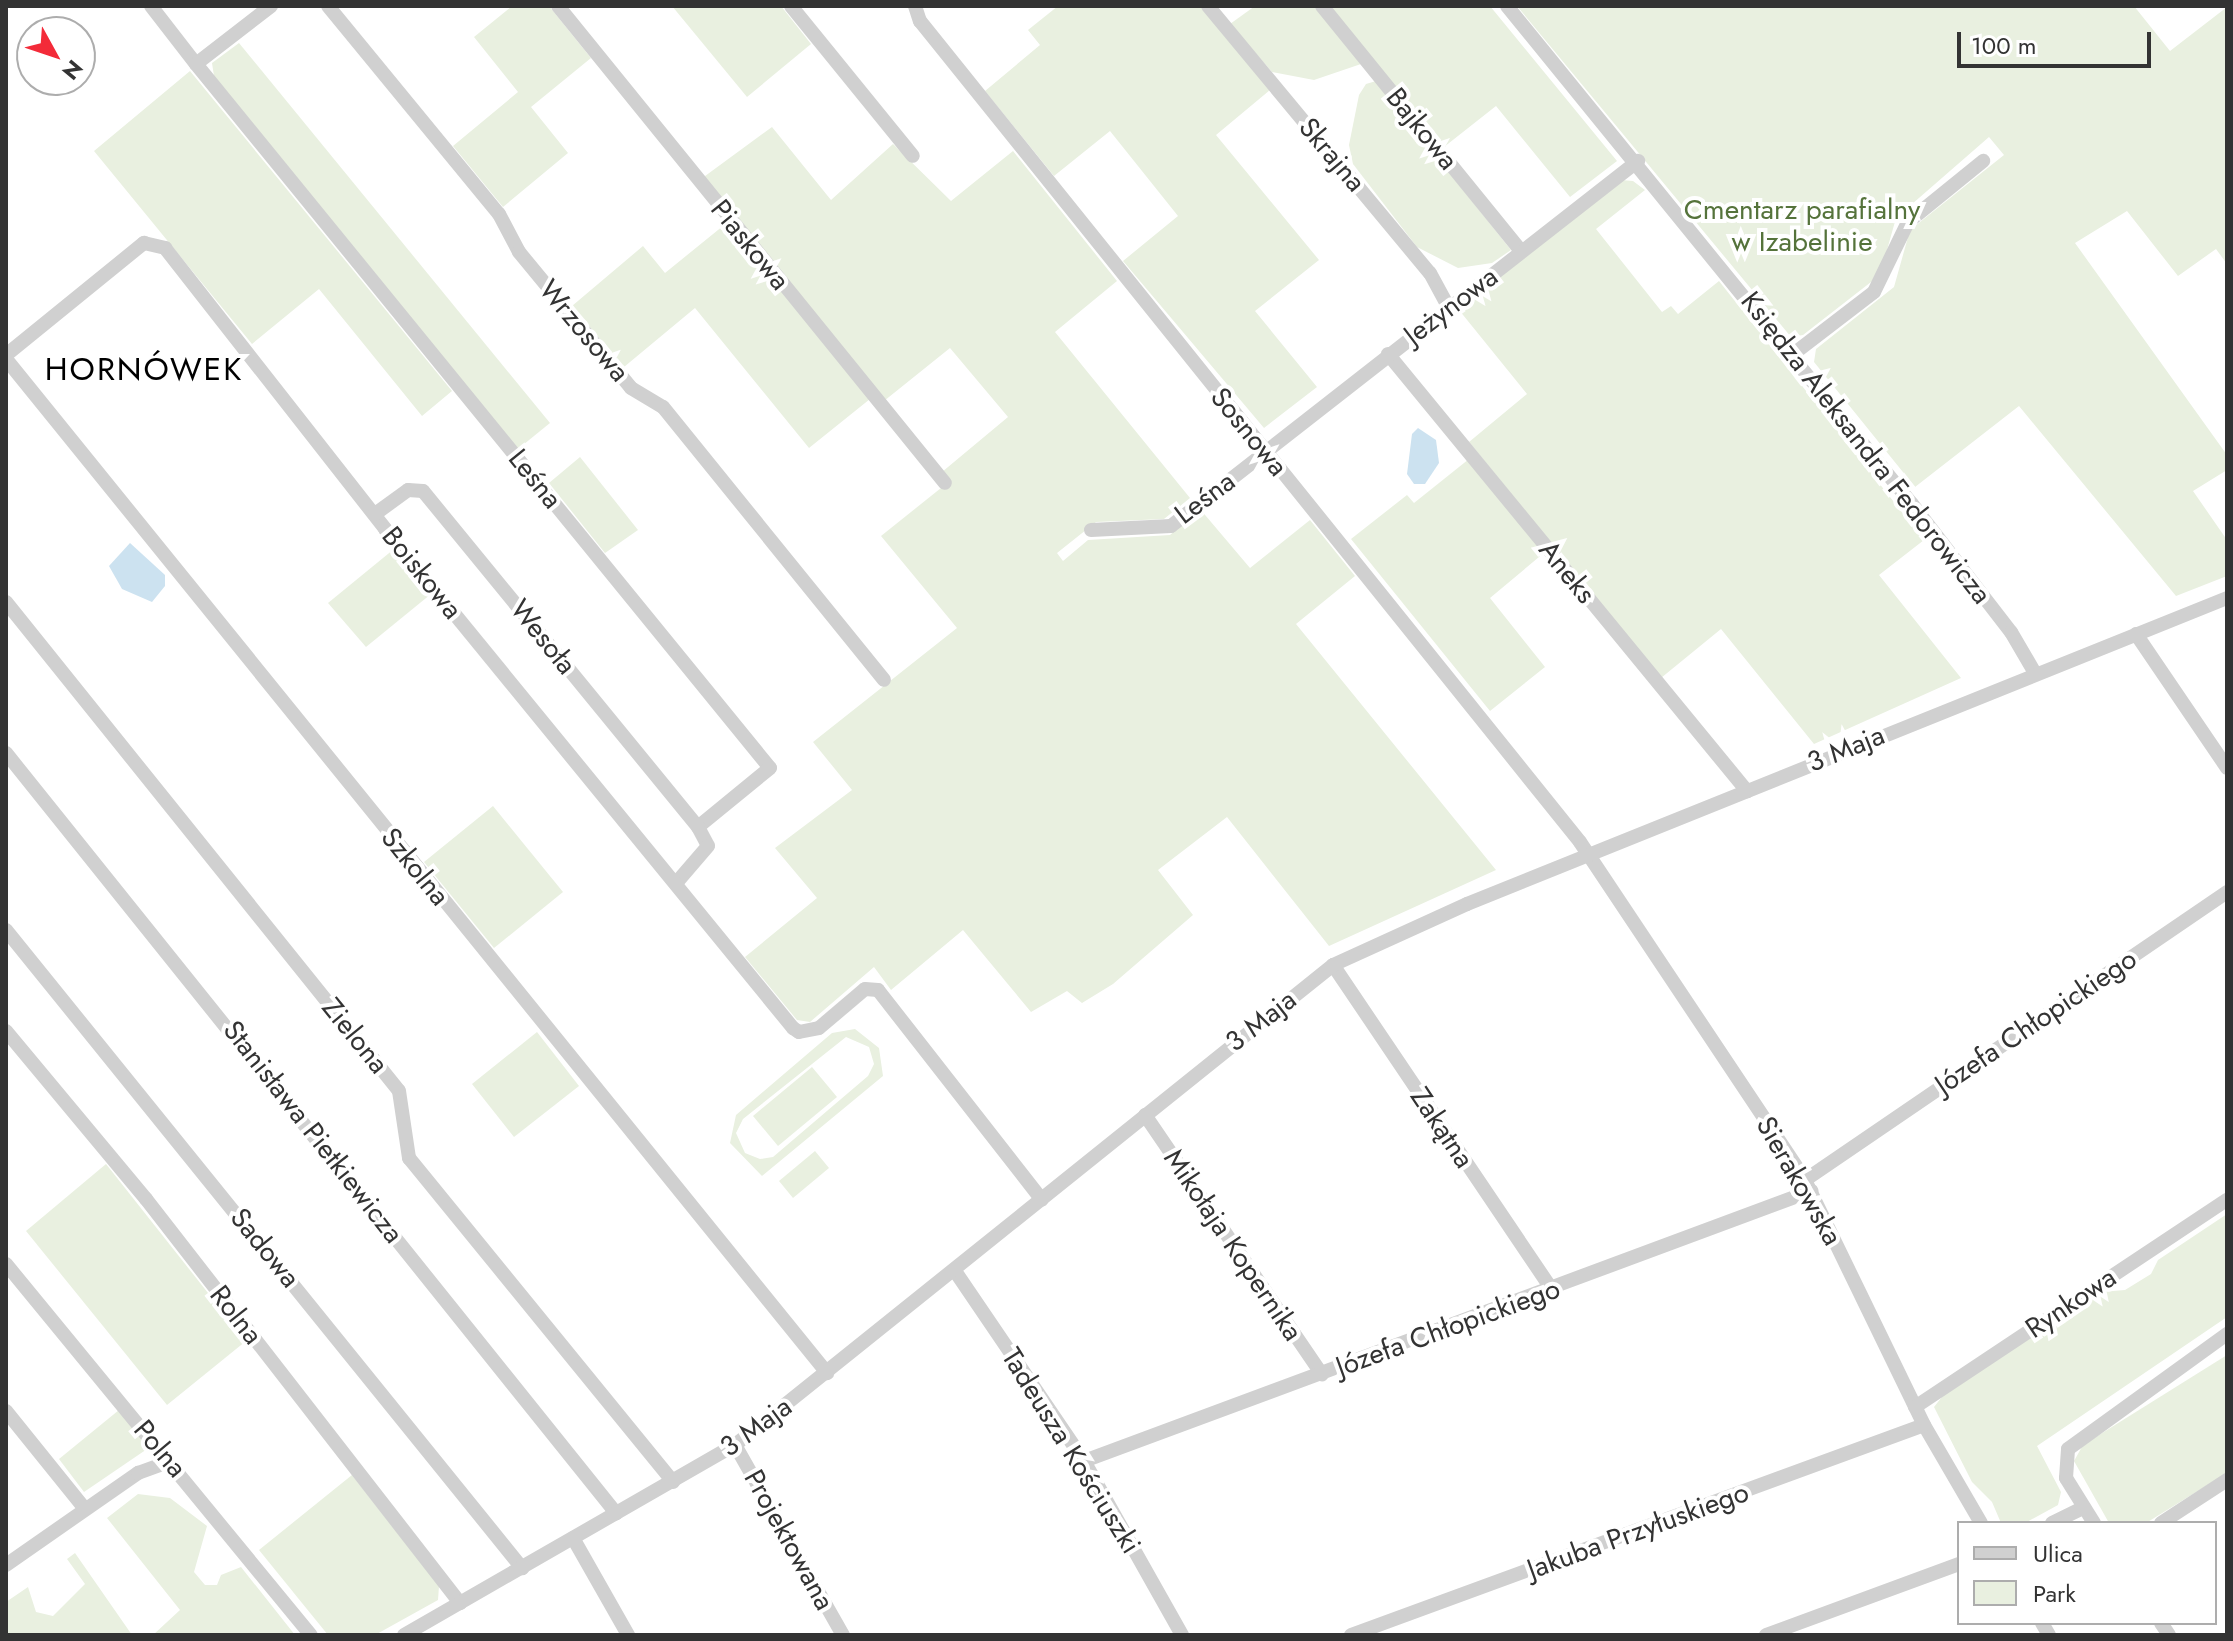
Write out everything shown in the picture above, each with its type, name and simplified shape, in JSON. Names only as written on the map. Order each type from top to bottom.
[{"type":"street","points":[[151,6],[196,64],[271,6]]},
{"type":"street","name":"Wrzosowa","points":[[328,6],[499,214],[519,252],[631,388],[663,407],[884,680]]},
{"type":"street","name":"Piaskowa","points":[[558,6],[945,483]]},
{"type":"street","points":[[791,6],[913,156]]},
{"type":"street","name":"Sosnowa","points":[[915,6],[920,21],[1588,856]]},
{"type":"street","name":"Skrajna","points":[[1208,6],[1430,273],[1450,310]]},
{"type":"street","name":"Bajkowa","points":[[1322,6],[1521,251]]},
{"type":"street","name":"Księdza Aleksandra Fedorowicza","points":[[1507,6],[1638,161],[1992,607],[2035,673]]},
{"type":"street","name":"Leśna","points":[[196,64],[770,768],[698,827]]},
{"type":"street","name":"Jeżynowa","points":[[1265,453],[1638,161]]},
{"type":"street","points":[[1792,355],[1874,292],[1908,222],[1983,161]]},
{"type":"street","name":"Boiskowa","points":[[6,357],[144,243],[153,241],[165,248],[375,514],[793,1028],[799,1032],[819,1028],[865,989],[878,990],[1042,1200]]},
{"type":"street","name":"Aneks","points":[[1388,354],[1747,791]]},
{"type":"street","name":"Szkolna","points":[[6,357],[827,1373]]},
{"type":"street","name":"Leśna","points":[[1091,530],[1171,526],[1265,453]]},
{"type":"street","name":"Wesoła","points":[[375,514],[408,490],[423,491],[698,827]]},
{"type":"street","name":"3 Maja","points":[[404,1635],[735,1445],[1333,965],[1381,940],[2035,673],[2227,598]]},
{"type":"street","name":"Zielona","points":[[6,602],[399,1091],[409,1158],[673,1482]]},
{"type":"street","points":[[2136,634],[2227,768]]},
{"type":"street","name":"Stanisława Pietkiewicza","points":[[6,753],[616,1513]]},
{"type":"street","points":[[677,882],[708,846],[698,827]]},
{"type":"street","name":"Sierakowska","points":[[1588,856],[1808,1186],[1924,1425],[1980,1521]]},
{"type":"street","name":"Józefa Chłopickiego","points":[[1084,1461],[1552,1290],[1808,1186],[2227,892]]},
{"type":"street","name":"Sadowa","points":[[6,930],[522,1568]]},
{"type":"street","name":"Zakątna","points":[[1333,965],[1552,1290]]},
{"type":"street","name":"Rolna","points":[[6,1031],[146,1199],[460,1603]]},
{"type":"street","name":"Mikołaja Kopernika","points":[[1145,1115],[1322,1374]]},
{"type":"street","name":"Rynkowa","points":[[1915,1407],[2227,1200]]},
{"type":"street","name":"Polna","points":[[6,1264],[166,1463],[184,1477],[311,1635]]},
{"type":"street","name":"Tadeusza Kościuszki","points":[[955,1271],[1084,1461],[1182,1635]]},
{"type":"street","points":[[2093,1521],[2066,1478],[2066,1458],[2075,1439],[2227,1334]]},
{"type":"street","points":[[6,1411],[85,1509]]},
{"type":"street","name":"Jakuba Przyłuskiego","points":[[1351,1635],[1924,1425]]},
{"type":"street","name":"Projektowana","points":[[735,1445],[843,1635]]},
{"type":"street","points":[[6,1565],[138,1473],[166,1463]]},
{"type":"street","points":[[2164,1521],[2227,1480]]},
{"type":"street","points":[[2056,1521],[2083,1508]]},
{"type":"street","points":[[573,1538],[628,1635]]},
{"type":"street","points":[[1766,1635],[1957,1565]]},
{"type":"green space","points":[[512,6],[549,6],[591,58],[531,107],[568,153],[503,207],[453,146],[518,92],[474,37]]},
{"type":"green space","points":[[672,6],[781,6],[811,44],[747,97]]},
{"type":"green space","points":[[1058,6],[1202,6],[1270,90],[1216,135],[1319,260],[1255,311],[1317,387],[1264,428],[1123,261],[1178,216],[1110,131],[1054,176],[985,91],[1040,45],[1028,30]]},
{"type":"green space","points":[[1255,6],[1314,6],[1361,64],[1314,80],[1272,72],[1230,24]]},
{"type":"green space","points":[[1329,6],[1490,6],[1617,161],[1570,197],[1496,106],[1444,147]]},
{"type":"green space","name":"Cmentarz parafialny w Izabelinie","points":[[1517,6],[2134,6],[2170,51],[2227,7],[2227,264],[2216,249],[2178,276],[2127,211],[2075,243],[2227,455],[2227,470],[2193,491],[2227,540],[2227,576],[2176,596],[2019,406],[1915,487],[1814,362],[1816,349],[1894,287],[1910,230],[2004,155],[1989,137],[1896,218],[1880,275],[1803,335],[1791,337]]},
{"type":"green space","points":[[239,43],[550,423],[518,449],[214,76],[212,63]]},
{"type":"green space","points":[[190,71],[452,391],[422,416],[319,289],[252,344],[94,151]]},
{"type":"green space","points":[[1376,81],[1511,250],[1492,263],[1458,268],[1417,247],[1353,164],[1349,145],[1359,95],[1366,84]]},
{"type":"green space","points":[[772,127],[831,200],[893,144],[951,201],[1013,151],[1117,281],[1055,332],[1190,498],[1164,519],[1096,522],[1057,553],[1063,561],[1088,540],[1170,535],[1200,509],[1250,568],[1310,520],[1355,576],[1296,624],[1496,870],[1329,946],[1227,817],[1158,870],[1193,915],[1113,984],[1082,1003],[1067,991],[1031,1012],[963,930],[891,990],[874,967],[810,1022],[797,1020],[745,957],[817,898],[775,848],[852,790],[813,742],[957,628],[881,536],[941,488],[942,472],[1008,417],[950,348],[884,401],[870,399],[809,448],[695,308],[624,367],[572,306],[643,246],[665,273],[734,217],[701,179]]},
{"type":"green space","points":[[1621,180],[1633,181],[1645,190],[1596,229],[1662,312],[1671,306],[1678,314],[1719,281],[1924,540],[1879,575],[1961,678],[1814,744],[1721,629],[1661,678],[1469,442],[1527,394],[1459,310]]},
{"type":"green space","points":[[580,457],[638,530],[605,553],[549,483]]},
{"type":"green space","points":[[1469,459],[1545,552],[1490,598],[1545,667],[1490,711],[1351,539],[1407,495],[1414,503]]},
{"type":"green space","points":[[394,549],[431,594],[366,647],[328,603]]},
{"type":"green space","points":[[493,806],[563,892],[494,948],[424,862]]},
{"type":"green space","points":[[855,1029],[879,1048],[883,1076],[762,1176],[730,1143],[736,1115],[832,1033]],"holes":[[[846,1037],[869,1047],[874,1064],[868,1076],[773,1157],[760,1159],[745,1153],[736,1133],[743,1119]]]},
{"type":"green space","points":[[537,1032],[579,1086],[514,1137],[472,1084]]},
{"type":"green space","points":[[812,1067],[837,1097],[778,1146],[753,1116]]},
{"type":"green space","points":[[815,1151],[829,1168],[793,1198],[779,1181]]},
{"type":"green space","points":[[106,1164],[246,1341],[167,1405],[26,1231]]},
{"type":"green space","points":[[2227,1214],[2227,1317],[2037,1446],[2061,1492],[2058,1505],[2029,1521],[2000,1521],[1992,1502],[1972,1482],[1934,1407],[1945,1393],[2101,1292],[2125,1290],[2151,1274],[2158,1260]]},
{"type":"green space","points":[[2227,1355],[2227,1473],[2149,1521],[2108,1521],[2074,1461],[2083,1445]]},
{"type":"green space","points":[[119,1410],[150,1447],[84,1492],[59,1459]]},
{"type":"green space","points":[[352,1475],[439,1586],[438,1600],[375,1635],[328,1635],[259,1550]]},
{"type":"green space","points":[[138,1494],[170,1498],[207,1526],[194,1572],[205,1585],[217,1585],[221,1575],[241,1567],[295,1635],[153,1635],[180,1610],[107,1518]]},
{"type":"green space","points":[[75,1553],[132,1635],[6,1635],[6,1602],[28,1587],[36,1612],[53,1616],[85,1584],[67,1559]]},
{"type":"water","points":[[1418,428],[1436,440],[1439,463],[1425,484],[1414,484],[1407,474],[1412,434]]},
{"type":"water","points":[[130,543],[165,575],[165,586],[152,602],[122,589],[109,566]]},
{"type":"district","name":"HORNÓWEK","points":[[144,369]]}]
